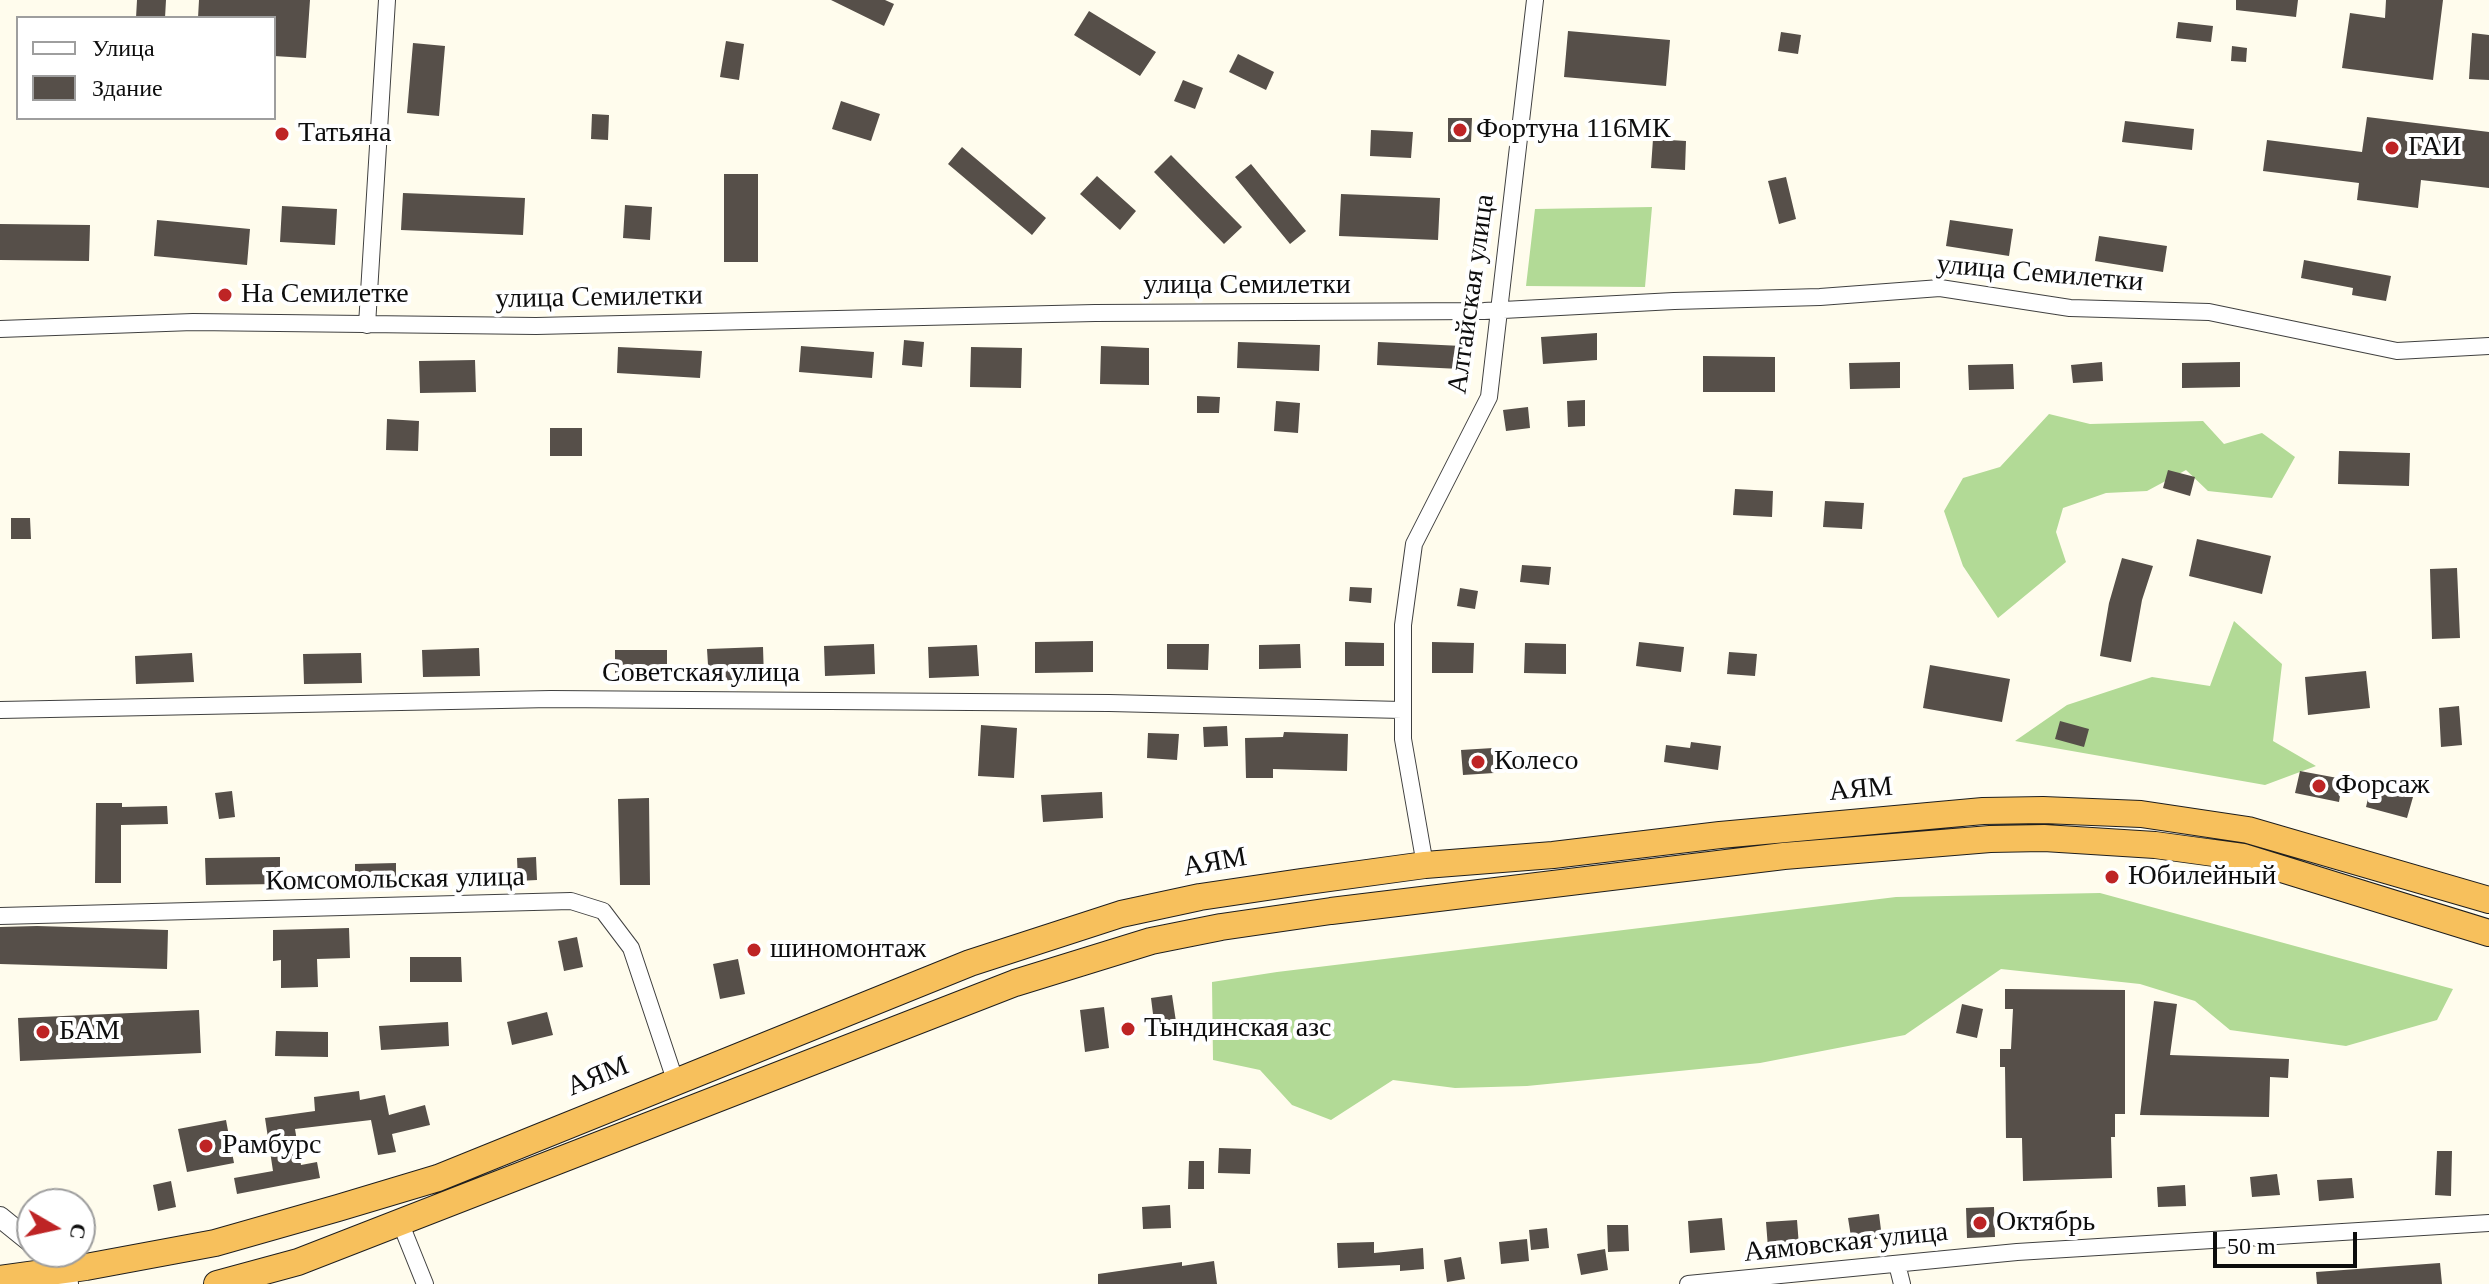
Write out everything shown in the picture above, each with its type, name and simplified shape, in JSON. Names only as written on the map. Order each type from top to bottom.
[{"type":"highway","name":"АЯМ","points":[[0,1279],[215,1243],[424,1182],[970,963],[1121,914],[1200,897],[1425,865],[1983,811],[2043,810],[2141,814],[2248,830],[2489,900]]},
{"type":"highway","points":[[217,1284],[298,1262],[1030,978],[1151,941],[1331,911],[1784,856],[1990,839],[2044,838],[2155,845],[2243,857],[2489,933]]},
{"type":"street","points":[[367,325],[387,0]]},
{"type":"street","name":"Алтайская улица","points":[[1425,865],[1403,739],[1403,625],[1414,544],[1489,397],[1535,0]]},
{"type":"street","name":"улица Семилетки","points":[[0,329],[193,322],[536,326],[1095,313],[1498,311],[1820,297],[1940,288],[2070,308],[2209,312],[2397,351],[2489,346]]},
{"type":"street","name":"Советская улица","points":[[0,710],[551,699],[1109,703],[1402,710]]},
{"type":"street","name":"Комсомольская улица","points":[[0,916],[571,901],[603,911],[631,948],[675,1080]]},
{"type":"street","points":[[0,1216],[16,1230]]},
{"type":"street","points":[[400,1222],[425,1284]]},
{"type":"street","name":"Аямовская улица","points":[[1688,1284],[2017,1252],[2489,1223]]},
{"type":"street","points":[[1897,1264],[1902,1284]]},
{"type":"green space","points":[[1652,207],[1645,287],[1526,286],[1535,209]]},
{"type":"green space","points":[[2049,414],[2090,424],[2203,421],[2224,444],[2262,433],[2295,457],[2272,498],[2208,491],[2186,470],[2147,491],[2106,493],[2063,508],[2056,532],[2066,562],[1998,618],[1963,566],[1944,511],[1963,478],[2000,467]]},
{"type":"green space","points":[[2234,621],[2282,664],[2273,741],[2316,766],[2265,785],[2015,741],[2067,705],[2152,677],[2210,686]]},
{"type":"green space","points":[[2100,893],[2453,989],[2437,1020],[2346,1046],[2230,1030],[2195,1001],[2140,984],[2001,969],[1905,1035],[1760,1063],[1527,1086],[1455,1088],[1393,1080],[1331,1120],[1292,1105],[1260,1070],[1213,1060],[1212,982],[1896,897]]},
{"type":"building","points":[[137,0],[166,0],[165,16],[136,16]]},
{"type":"building","points":[[199,0],[310,0],[306,58],[276,56],[276,16],[198,16]]},
{"type":"building","points":[[831,0],[885,0],[894,4],[884,26]]},
{"type":"building","points":[[2236,0],[2298,0],[2296,17],[2236,10]]},
{"type":"building","points":[[2386,0],[2443,0],[2433,80],[2342,68],[2350,13],[2385,18]]},
{"type":"building","points":[[1089,11],[1156,52],[1140,76],[1074,35]]},
{"type":"building","points":[[2178,22],[2213,26],[2211,42],[2176,38]]},
{"type":"building","points":[[1568,31],[1670,40],[1666,86],[1564,77]]},
{"type":"building","points":[[1781,32],[1801,35],[1798,54],[1778,51]]},
{"type":"building","points":[[2472,33],[2489,35],[2489,80],[2469,79]]},
{"type":"building","points":[[726,41],[744,44],[739,80],[720,77]]},
{"type":"building","points":[[413,43],[445,46],[439,116],[407,113]]},
{"type":"building","points":[[2232,46],[2247,48],[2246,62],[2231,61]]},
{"type":"building","points":[[1238,54],[1274,72],[1266,90],[1229,72]]},
{"type":"building","points":[[1183,80],[1203,88],[1195,109],[1174,101]]},
{"type":"building","points":[[841,101],[880,114],[871,141],[832,129]]},
{"type":"building","points":[[592,114],[609,115],[608,140],[591,139]]},
{"type":"building","points":[[2367,117],[2489,132],[2489,188],[2421,180],[2418,208],[2357,200],[2359,183],[2263,171],[2267,140],[2362,152]]},
{"type":"building","name":"Фортуна 116МК","points":[[1448,118],[1472,118],[1471,142],[1448,142]]},
{"type":"building","points":[[2125,121],[2194,129],[2192,150],[2122,142]]},
{"type":"building","points":[[1371,130],[1413,132],[1411,158],[1370,156]]},
{"type":"building","points":[[1653,139],[1686,141],[1685,170],[1651,168]]},
{"type":"building","points":[[962,147],[1046,218],[1032,235],[948,164]]},
{"type":"building","points":[[1171,155],[1242,227],[1224,244],[1154,172]]},
{"type":"building","points":[[1251,164],[1306,231],[1290,244],[1235,177]]},
{"type":"building","points":[[724,174],[758,174],[758,262],[724,262]]},
{"type":"building","points":[[1097,176],[1136,211],[1120,230],[1080,194]]},
{"type":"building","points":[[1786,177],[1796,219],[1779,224],[1768,181]]},
{"type":"building","points":[[403,193],[525,198],[523,235],[401,230]]},
{"type":"building","points":[[1341,194],[1440,198],[1438,240],[1339,236]]},
{"type":"building","points":[[625,205],[652,207],[650,240],[623,238]]},
{"type":"building","points":[[282,206],[337,209],[335,245],[280,242]]},
{"type":"building","points":[[157,220],[250,229],[247,265],[154,256]]},
{"type":"building","points":[[1950,220],[2013,229],[2009,256],[1946,246]]},
{"type":"building","points":[[0,224],[90,225],[89,261],[0,260]]},
{"type":"building","points":[[2099,236],[2167,246],[2163,272],[2095,261]]},
{"type":"building","points":[[2304,260],[2391,276],[2386,301],[2352,295],[2353,288],[2301,278]]},
{"type":"building","points":[[1597,333],[1597,360],[1543,364],[1541,337]]},
{"type":"building","points":[[904,340],[924,342],[922,367],[902,365]]},
{"type":"building","points":[[1238,342],[1320,345],[1319,371],[1237,368]]},
{"type":"building","points":[[1378,342],[1462,346],[1460,369],[1377,365]]},
{"type":"building","points":[[801,346],[874,352],[872,378],[799,372]]},
{"type":"building","points":[[1101,346],[1149,348],[1149,385],[1100,384]]},
{"type":"building","points":[[618,347],[702,351],[700,378],[617,373]]},
{"type":"building","points":[[971,347],[1022,348],[1021,388],[970,387]]},
{"type":"building","points":[[1703,356],[1775,357],[1775,392],[1703,392]]},
{"type":"building","points":[[475,360],[476,392],[420,393],[419,361]]},
{"type":"building","points":[[1900,362],[1900,388],[1850,389],[1849,363]]},
{"type":"building","points":[[2102,362],[2103,381],[2073,383],[2071,365]]},
{"type":"building","points":[[2240,362],[2240,387],[2182,388],[2182,363]]},
{"type":"building","points":[[2013,364],[2014,389],[1969,390],[1968,365]]},
{"type":"building","points":[[1197,396],[1220,397],[1219,413],[1197,413]]},
{"type":"building","points":[[1585,400],[1585,426],[1568,427],[1567,401]]},
{"type":"building","points":[[1276,401],[1300,403],[1298,433],[1274,431]]},
{"type":"building","points":[[1528,407],[1530,428],[1506,431],[1503,410]]},
{"type":"building","points":[[387,419],[419,421],[418,451],[386,450]]},
{"type":"building","points":[[550,428],[582,428],[582,456],[550,456]]},
{"type":"building","points":[[2339,451],[2410,453],[2409,486],[2338,484]]},
{"type":"building","points":[[2168,470],[2195,477],[2190,496],[2163,488]]},
{"type":"building","points":[[1735,489],[1773,491],[1772,517],[1733,515]]},
{"type":"building","points":[[1825,501],[1864,503],[1862,529],[1823,527]]},
{"type":"building","points":[[11,518],[30,518],[31,539],[11,539]]},
{"type":"building","points":[[2197,539],[2271,556],[2262,594],[2189,576]]},
{"type":"building","points":[[2122,558],[2153,566],[2142,600],[2131,662],[2100,656],[2109,603]]},
{"type":"building","points":[[1522,565],[1551,567],[1549,585],[1520,582]]},
{"type":"building","points":[[2457,568],[2460,638],[2432,639],[2430,569]]},
{"type":"building","points":[[1350,587],[1372,588],[1371,603],[1349,601]]},
{"type":"building","points":[[1460,588],[1478,591],[1475,609],[1457,606]]},
{"type":"building","points":[[1093,641],[1093,672],[1035,673],[1035,642]]},
{"type":"building","points":[[1345,642],[1384,643],[1384,666],[1345,666]]},
{"type":"building","points":[[1432,642],[1474,643],[1473,673],[1432,673]]},
{"type":"building","points":[[1639,642],[1684,647],[1681,672],[1636,666]]},
{"type":"building","points":[[1525,643],[1566,644],[1566,674],[1524,673]]},
{"type":"building","points":[[874,644],[875,674],[825,676],[824,646]]},
{"type":"building","points":[[1167,644],[1209,644],[1208,670],[1167,669]]},
{"type":"building","points":[[1300,644],[1301,668],[1259,669],[1259,645]]},
{"type":"building","points":[[977,645],[979,676],[929,678],[928,647]]},
{"type":"building","points":[[763,647],[764,679],[709,681],[707,649]]},
{"type":"building","points":[[479,648],[480,676],[423,677],[422,650]]},
{"type":"building","points":[[615,650],[667,650],[667,679],[615,679]]},
{"type":"building","points":[[1729,652],[1757,654],[1755,676],[1727,674]]},
{"type":"building","points":[[192,653],[194,682],[136,684],[135,656]]},
{"type":"building","points":[[361,653],[362,683],[304,684],[303,654]]},
{"type":"building","points":[[1930,665],[2010,679],[2002,722],[1923,708]]},
{"type":"building","points":[[2366,671],[2370,708],[2308,715],[2305,677]]},
{"type":"building","points":[[2459,706],[2462,745],[2441,747],[2439,708]]},
{"type":"building","points":[[2060,721],[2089,729],[2084,747],[2055,739]]},
{"type":"building","points":[[981,725],[1017,728],[1014,778],[978,776]]},
{"type":"building","points":[[1227,726],[1228,746],[1204,747],[1203,727]]},
{"type":"building","points":[[1284,732],[1348,734],[1347,771],[1273,769],[1273,778],[1246,778],[1245,738],[1283,737]]},
{"type":"building","points":[[1148,733],[1179,734],[1177,760],[1147,758]]},
{"type":"building","points":[[1691,742],[1721,746],[1718,770],[1664,762],[1666,745],[1690,748]]},
{"type":"building","name":"Колесо","points":[[1493,748],[1494,773],[1463,775],[1461,750]]},
{"type":"building","name":"Форсаж","points":[[2300,771],[2343,779],[2339,802],[2295,793]]},
{"type":"building","points":[[2371,786],[2413,797],[2407,818],[2366,807]]},
{"type":"building","points":[[232,791],[235,817],[219,819],[215,793]]},
{"type":"building","points":[[1102,792],[1103,818],[1043,822],[1041,795]]},
{"type":"building","points":[[649,798],[650,885],[620,885],[618,799]]},
{"type":"building","points":[[96,803],[122,803],[122,807],[167,806],[168,824],[121,825],[121,883],[95,883]]},
{"type":"building","points":[[280,857],[280,884],[206,885],[205,858]]},
{"type":"building","points":[[536,857],[537,880],[518,881],[517,858]]},
{"type":"building","points":[[396,863],[396,885],[355,886],[355,864]]},
{"type":"building","points":[[0,927],[168,930],[167,969],[0,964]]},
{"type":"building","points":[[349,928],[350,958],[317,959],[318,987],[281,988],[281,960],[273,961],[273,930]]},
{"type":"building","points":[[577,937],[583,967],[564,971],[558,941]]},
{"type":"building","points":[[410,957],[461,957],[462,982],[410,982]]},
{"type":"building","points":[[738,959],[745,994],[720,999],[713,964]]},
{"type":"building","points":[[2005,989],[2125,990],[2125,1114],[2115,1114],[2115,1137],[2111,1137],[2112,1178],[2023,1181],[2022,1138],[2006,1138],[2005,1067],[2000,1067],[2000,1049],[2011,1049],[2013,1009],[2005,1009]]},
{"type":"building","points":[[1172,995],[1178,1035],[1156,1038],[1151,998]]},
{"type":"building","points":[[2154,1001],[2177,1004],[2170,1055],[2289,1059],[2288,1078],[2270,1077],[2269,1117],[2140,1115]]},
{"type":"building","points":[[1962,1004],[1983,1009],[1977,1038],[1956,1033]]},
{"type":"building","points":[[1104,1007],[1109,1048],[1085,1052],[1080,1010]]},
{"type":"building","points":[[199,1010],[201,1053],[20,1061],[18,1018]]},
{"type":"building","points":[[547,1012],[553,1035],[512,1045],[507,1022]]},
{"type":"building","points":[[448,1022],[449,1046],[381,1050],[379,1026]]},
{"type":"building","points":[[276,1031],[328,1032],[328,1057],[275,1056]]},
{"type":"building","points":[[359,1091],[360,1100],[385,1095],[389,1115],[425,1105],[430,1125],[392,1134],[396,1152],[378,1155],[371,1120],[295,1129],[301,1165],[317,1162],[320,1178],[237,1194],[234,1178],[273,1171],[265,1118],[315,1111],[314,1097]]},
{"type":"building","name":"Рамбурс","points":[[226,1120],[234,1163],[187,1172],[178,1129]]},
{"type":"building","points":[[1219,1148],[1251,1149],[1250,1174],[1218,1173]]},
{"type":"building","points":[[2437,1151],[2452,1151],[2451,1196],[2435,1195]]},
{"type":"building","points":[[1189,1161],[1204,1161],[1204,1189],[1188,1189]]},
{"type":"building","points":[[2277,1174],[2280,1195],[2252,1197],[2250,1177]]},
{"type":"building","points":[[2352,1178],[2354,1198],[2319,1201],[2317,1180]]},
{"type":"building","points":[[171,1181],[176,1207],[158,1211],[153,1185]]},
{"type":"building","points":[[2185,1185],[2186,1206],[2158,1207],[2157,1187]]},
{"type":"building","points":[[1170,1205],[1171,1228],[1143,1229],[1142,1207]]},
{"type":"building","name":"Октябрь","points":[[1994,1207],[1995,1237],[1967,1238],[1966,1208]]},
{"type":"building","points":[[1879,1214],[1882,1238],[1852,1243],[1848,1218]]},
{"type":"building","points":[[1722,1218],[1725,1250],[1690,1253],[1688,1221]]},
{"type":"building","points":[[1797,1220],[1799,1246],[1768,1248],[1766,1222]]},
{"type":"building","points":[[1607,1225],[1628,1225],[1629,1251],[1608,1252]]},
{"type":"building","points":[[1547,1228],[1549,1248],[1531,1250],[1529,1230]]},
{"type":"building","points":[[1527,1239],[1529,1261],[1501,1264],[1499,1242]]},
{"type":"building","points":[[1374,1242],[1374,1253],[1423,1248],[1424,1269],[1400,1271],[1400,1265],[1338,1268],[1337,1243]]},
{"type":"building","points":[[1605,1249],[1608,1270],[1581,1275],[1577,1254]]},
{"type":"building","points":[[1461,1257],[1465,1279],[1447,1282],[1444,1260]]},
{"type":"building","points":[[1214,1261],[1217,1284],[1098,1284],[1098,1274],[1182,1262],[1182,1266]]},
{"type":"building","points":[[2440,1263],[2442,1284],[2317,1284],[2316,1272]]},
{"type":"place","name":"Фортуна 116МК","points":[[1460,130]]},
{"type":"place","name":"Татьяна","points":[[282,134]]},
{"type":"place","name":"ГАИ","points":[[2392,148]]},
{"type":"place","name":"На Семилетке","points":[[225,295]]},
{"type":"place","name":"Колесо","points":[[1478,762]]},
{"type":"place","name":"Форсаж","points":[[2319,786]]},
{"type":"place","name":"Юбилейный","points":[[2112,877]]},
{"type":"place","name":"шиномонтаж","points":[[754,950]]},
{"type":"place","name":"Тындинская азс","points":[[1128,1029]]},
{"type":"place","name":"БАМ","points":[[43,1032]]},
{"type":"place","name":"Рамбурс","points":[[206,1146]]},
{"type":"place","name":"Октябрь","points":[[1980,1223]]}]
